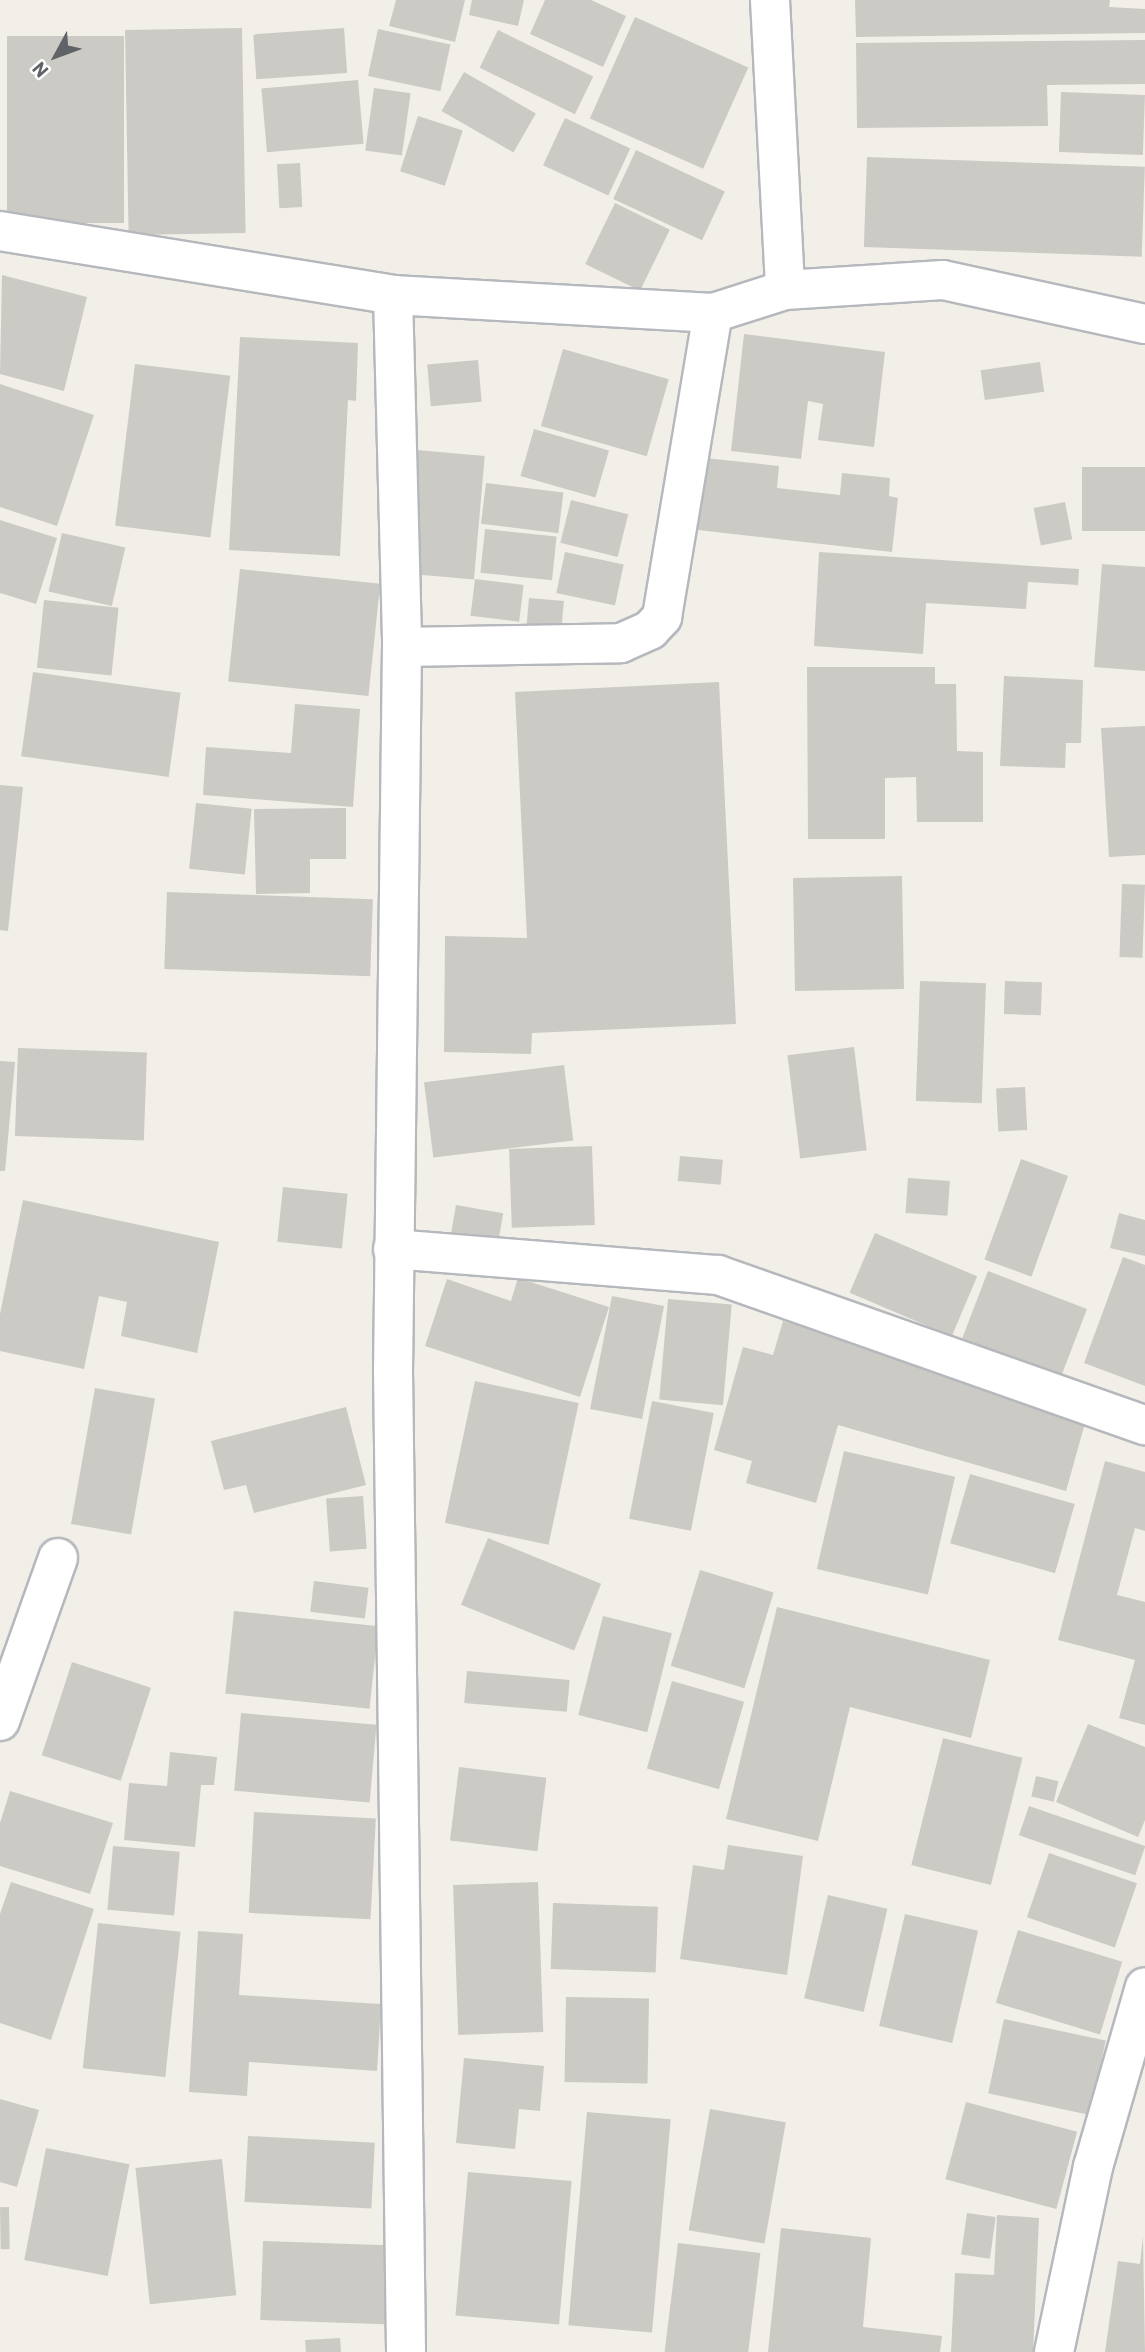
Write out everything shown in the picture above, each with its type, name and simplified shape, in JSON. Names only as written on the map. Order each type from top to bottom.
[{"type":"street","points":[[770,0],[785,290]]},
{"type":"street","points":[[0,231],[393,295],[713,313],[785,290],[943,280],[1145,324]]},
{"type":"street","points":[[393,295],[402,647],[393,1249],[406,2352]]},
{"type":"street","points":[[402,647],[621,643],[650,630],[662,617],[713,313]]},
{"type":"street","points":[[393,1249],[718,1275],[1145,1425]]},
{"type":"street","points":[[0,1721],[58,1558]]},
{"type":"street","points":[[1054,2352],[1093,2167],[1145,1987]]},
{"type":"building","points":[[396,0],[465,0],[455,42],[389,26]]},
{"type":"building","points":[[472,0],[524,0],[518,26],[469,15]]},
{"type":"building","points":[[545,0],[591,0],[626,16],[603,67],[530,34]]},
{"type":"building","points":[[855,0],[1110,0],[1109,7],[1145,9],[1145,33],[856,37]]},
{"type":"building","points":[[635,17],[748,67],[703,169],[590,118]]},
{"type":"building","points":[[242,28],[246,233],[129,235],[125,30]]},
{"type":"building","points":[[344,28],[347,73],[256,79],[253,34]]},
{"type":"building","points":[[378,29],[450,44],[440,91],[368,76]]},
{"type":"building","points":[[498,30],[593,76],[575,114],[480,68]]},
{"type":"building","points":[[7,36],[124,36],[124,223],[7,223]]},
{"type":"building","points":[[1145,40],[1145,84],[1047,85],[1048,126],[857,128],[856,43]]},
{"type":"building","points":[[464,72],[536,113],[513,152],[442,111]]},
{"type":"building","points":[[358,80],[364,144],[267,152],[261,88]]},
{"type":"building","points":[[374,88],[411,93],[402,156],[365,150]]},
{"type":"building","points":[[1061,92],[1145,95],[1143,155],[1059,152]]},
{"type":"building","points":[[418,116],[463,131],[445,186],[400,171]]},
{"type":"building","points":[[565,118],[630,148],[608,196],[543,165]]},
{"type":"building","points":[[636,150],[725,191],[702,240],[613,199]]},
{"type":"building","points":[[867,157],[1145,167],[1142,257],[864,247]]},
{"type":"building","points":[[300,163],[302,207],[279,208],[277,164]]},
{"type":"building","points":[[615,203],[670,230],[640,291],[585,264]]},
{"type":"building","points":[[2,275],[87,297],[64,391],[0,374]]},
{"type":"building","points":[[744,334],[885,352],[874,447],[818,440],[823,404],[808,401],[801,459],[731,451]]},
{"type":"building","points":[[240,337],[358,343],[356,401],[348,400],[340,556],[229,550]]},
{"type":"building","points":[[563,349],[669,379],[647,456],[541,426]]},
{"type":"building","points":[[478,360],[482,402],[431,406],[427,364]]},
{"type":"building","points":[[1040,362],[1044,392],[985,400],[981,370]]},
{"type":"building","points":[[135,364],[230,376],[210,537],[115,526]]},
{"type":"building","points":[[0,384],[94,415],[57,526],[0,507]]},
{"type":"building","points":[[534,429],[609,450],[595,498],[520,476]]},
{"type":"building","points":[[417,450],[485,456],[474,579],[406,574]]},
{"type":"building","points":[[696,457],[779,466],[777,488],[840,495],[842,473],[890,478],[889,496],[898,498],[892,552],[689,529]]},
{"type":"building","points":[[1082,467],[1145,467],[1145,531],[1082,531]]},
{"type":"building","points":[[486,483],[563,493],[558,533],[481,524]]},
{"type":"building","points":[[571,500],[628,514],[618,557],[560,543]]},
{"type":"building","points":[[1065,502],[1072,539],[1041,545],[1034,508]]},
{"type":"building","points":[[0,520],[57,538],[36,604],[0,593]]},
{"type":"building","points":[[485,529],[557,537],[552,580],[480,573]]},
{"type":"building","points":[[62,533],[125,548],[112,606],[49,591]]},
{"type":"building","points":[[565,552],[624,564],[615,606],[556,593]]},
{"type":"building","points":[[819,552],[1079,569],[1078,585],[1028,582],[1026,609],[926,603],[923,654],[814,646]]},
{"type":"building","points":[[1102,564],[1145,567],[1145,671],[1094,667]]},
{"type":"building","points":[[240,569],[380,584],[368,696],[228,681]]},
{"type":"building","points":[[475,579],[524,585],[519,622],[470,616]]},
{"type":"building","points":[[529,598],[564,601],[562,627],[527,624]]},
{"type":"building","points":[[44,600],[119,608],[111,675],[37,668]]},
{"type":"building","points":[[807,667],[935,667],[935,684],[956,684],[957,751],[983,752],[983,822],[917,822],[916,777],[885,778],[885,839],[808,839]]},
{"type":"building","points":[[33,672],[181,693],[169,777],[21,756]]},
{"type":"building","points":[[1004,676],[1083,680],[1081,743],[1066,743],[1065,768],[1000,766]]},
{"type":"building","points":[[719,682],[736,1024],[532,1033],[531,1054],[444,1052],[445,936],[527,938],[515,692]]},
{"type":"building","points":[[295,704],[360,709],[353,807],[203,795],[206,747],[291,753]]},
{"type":"building","points":[[1145,726],[1145,855],[1109,857],[1101,728]]},
{"type":"building","points":[[0,785],[23,787],[8,931],[0,930]]},
{"type":"building","points":[[196,803],[252,809],[245,874],[189,869]]},
{"type":"building","points":[[346,808],[346,859],[310,859],[310,893],[256,894],[254,809]]},
{"type":"building","points":[[902,876],[904,989],[795,991],[793,878]]},
{"type":"building","points":[[1122,884],[1145,885],[1142,958],[1119,957]]},
{"type":"building","points":[[167,892],[373,899],[370,976],[164,969]]},
{"type":"building","points":[[920,981],[986,983],[982,1103],[916,1101]]},
{"type":"building","points":[[1005,981],[1042,982],[1041,1015],[1004,1014]]},
{"type":"building","points":[[854,1047],[867,1150],[800,1158],[787,1055]]},
{"type":"building","points":[[18,1048],[147,1053],[144,1140],[15,1136]]},
{"type":"building","points":[[0,1061],[15,1062],[5,1171],[0,1171]]},
{"type":"building","points":[[564,1065],[573,1140],[433,1158],[424,1082]]},
{"type":"building","points":[[1025,1087],[1027,1130],[998,1131],[996,1089]]},
{"type":"building","points":[[592,1146],[595,1225],[512,1228],[509,1149]]},
{"type":"building","points":[[680,1156],[723,1160],[721,1185],[678,1181]]},
{"type":"building","points":[[1021,1159],[1068,1176],[1031,1277],[984,1260]]},
{"type":"building","points":[[908,1178],[950,1181],[947,1216],[906,1213]]},
{"type":"building","points":[[283,1187],[348,1194],[342,1248],[277,1242]]},
{"type":"building","points":[[23,1200],[219,1242],[197,1353],[121,1336],[127,1302],[99,1296],[84,1369],[0,1351],[0,1314]]},
{"type":"building","points":[[456,1205],[503,1213],[497,1247],[450,1238]]},
{"type":"building","points":[[1119,1213],[1145,1220],[1145,1256],[1110,1248]]},
{"type":"building","points":[[875,1233],[977,1276],[952,1336],[850,1293]]},
{"type":"building","points":[[1123,1257],[1145,1265],[1145,1386],[1084,1363]]},
{"type":"building","points":[[988,1271],[1087,1309],[1061,1376],[962,1338]]},
{"type":"building","points":[[518,1278],[609,1307],[580,1397],[425,1346],[447,1279],[511,1301]]},
{"type":"building","points":[[612,1296],[664,1306],[642,1419],[590,1409]]},
{"type":"building","points":[[668,1299],[732,1305],[723,1405],[659,1400]]},
{"type":"building","points":[[783,1321],[1089,1409],[1066,1491],[838,1425],[816,1503],[746,1483],[752,1461],[714,1450],[743,1347],[773,1355]]},
{"type":"building","points":[[475,1381],[579,1403],[549,1545],[445,1523]]},
{"type":"building","points":[[95,1388],[155,1399],[131,1534],[71,1524]]},
{"type":"building","points":[[652,1401],[714,1413],[691,1531],[629,1519]]},
{"type":"building","points":[[346,1407],[366,1485],[254,1513],[246,1485],[224,1490],[211,1441]]},
{"type":"building","points":[[844,1451],[955,1477],[928,1595],[817,1569]]},
{"type":"building","points":[[1105,1461],[1145,1472],[1145,1531],[1135,1528],[1117,1595],[1145,1602],[1145,1725],[1119,1718],[1135,1660],[1058,1640]]},
{"type":"building","points":[[970,1474],[1075,1504],[1055,1573],[950,1543]]},
{"type":"building","points":[[363,1496],[367,1549],[330,1551],[326,1499]]},
{"type":"building","points":[[488,1538],[601,1584],[574,1650],[461,1605]]},
{"type":"building","points":[[700,1570],[774,1593],[744,1688],[671,1666]]},
{"type":"building","points":[[314,1581],[369,1588],[365,1618],[310,1612]]},
{"type":"building","points":[[777,1607],[990,1660],[971,1738],[850,1707],[818,1841],[726,1819]]},
{"type":"building","points":[[234,1611],[378,1626],[370,1709],[225,1694]]},
{"type":"building","points":[[603,1616],[672,1633],[647,1732],[578,1715]]},
{"type":"building","points":[[72,1662],[151,1688],[121,1781],[42,1755]]},
{"type":"building","points":[[467,1671],[570,1680],[567,1712],[464,1703]]},
{"type":"building","points":[[672,1681],[744,1702],[719,1789],[647,1768]]},
{"type":"building","points":[[241,1713],[376,1725],[370,1803],[234,1791]]},
{"type":"building","points":[[1088,1724],[1145,1747],[1145,1820],[1138,1837],[1056,1802]]},
{"type":"building","points":[[943,1738],[1023,1758],[991,1885],[911,1865]]},
{"type":"building","points":[[170,1752],[217,1757],[214,1785],[201,1785],[195,1847],[124,1840],[129,1783],[167,1786]]},
{"type":"building","points":[[459,1767],[546,1778],[537,1851],[450,1840]]},
{"type":"building","points":[[1036,1776],[1058,1781],[1054,1802],[1031,1796]]},
{"type":"building","points":[[10,1791],[113,1823],[90,1894],[0,1866],[0,1823]]},
{"type":"building","points":[[1029,1806],[1145,1846],[1135,1875],[1019,1835]]},
{"type":"building","points":[[254,1812],[376,1818],[371,1919],[249,1913]]},
{"type":"building","points":[[728,1845],[803,1856],[787,1975],[680,1959],[693,1865],[724,1870]]},
{"type":"building","points":[[113,1846],[180,1852],[174,1916],[107,1910]]},
{"type":"building","points":[[1049,1853],[1137,1883],[1115,1948],[1027,1917]]},
{"type":"building","points":[[11,1882],[94,1909],[51,2040],[0,2023],[0,1914]]},
{"type":"building","points":[[538,1882],[543,2032],[458,2035],[453,1885]]},
{"type":"building","points":[[828,1895],[887,1909],[864,2012],[804,1998]]},
{"type":"building","points":[[553,1903],[658,1907],[656,1973],[551,1969]]},
{"type":"building","points":[[905,1914],[978,1931],[952,2043],[879,2026]]},
{"type":"building","points":[[98,1923],[181,1932],[165,2077],[83,2068]]},
{"type":"building","points":[[1018,1930],[1122,1962],[1100,2035],[996,2003]]},
{"type":"building","points":[[198,1931],[243,1934],[239,1995],[381,2004],[377,2071],[249,2062],[247,2096],[189,2092]]},
{"type":"building","points":[[566,1997],[649,1998],[648,2083],[565,2082]]},
{"type":"building","points":[[1004,2019],[1106,2041],[1090,2115],[988,2093]]},
{"type":"building","points":[[464,2058],[544,2066],[540,2111],[519,2109],[515,2149],[456,2143]]},
{"type":"building","points":[[0,2099],[39,2110],[17,2187],[0,2182]]},
{"type":"building","points":[[966,2102],[1077,2132],[1056,2209],[945,2179]]},
{"type":"building","points":[[710,2109],[786,2122],[764,2244],[689,2230]]},
{"type":"building","points":[[587,2112],[671,2119],[652,2333],[568,2325]]},
{"type":"building","points":[[248,2136],[375,2143],[371,2209],[245,2202]]},
{"type":"building","points":[[46,2148],[129,2164],[108,2276],[24,2260]]},
{"type":"building","points":[[222,2159],[236,2295],[150,2304],[135,2168]]},
{"type":"building","points":[[468,2172],[572,2181],[559,2325],[455,2315]]},
{"type":"building","points":[[0,2207],[9,2207],[10,2249],[1,2249]]},
{"type":"building","points":[[967,2213],[996,2217],[990,2259],[961,2255]]},
{"type":"building","points":[[997,2215],[1039,2218],[1033,2352],[951,2352],[955,2273],[994,2275]]},
{"type":"building","points":[[781,2228],[871,2238],[863,2327],[942,2336],[940,2352],[768,2352]]},
{"type":"building","points":[[1143,2236],[1145,2352],[1105,2352],[1118,2261],[1140,2264]]},
{"type":"building","points":[[263,2241],[387,2245],[384,2324],[260,2320]]},
{"type":"building","points":[[678,2243],[760,2253],[748,2352],[665,2352]]},
{"type":"building","points":[[340,2338],[341,2352],[306,2352],[305,2340]]}]
